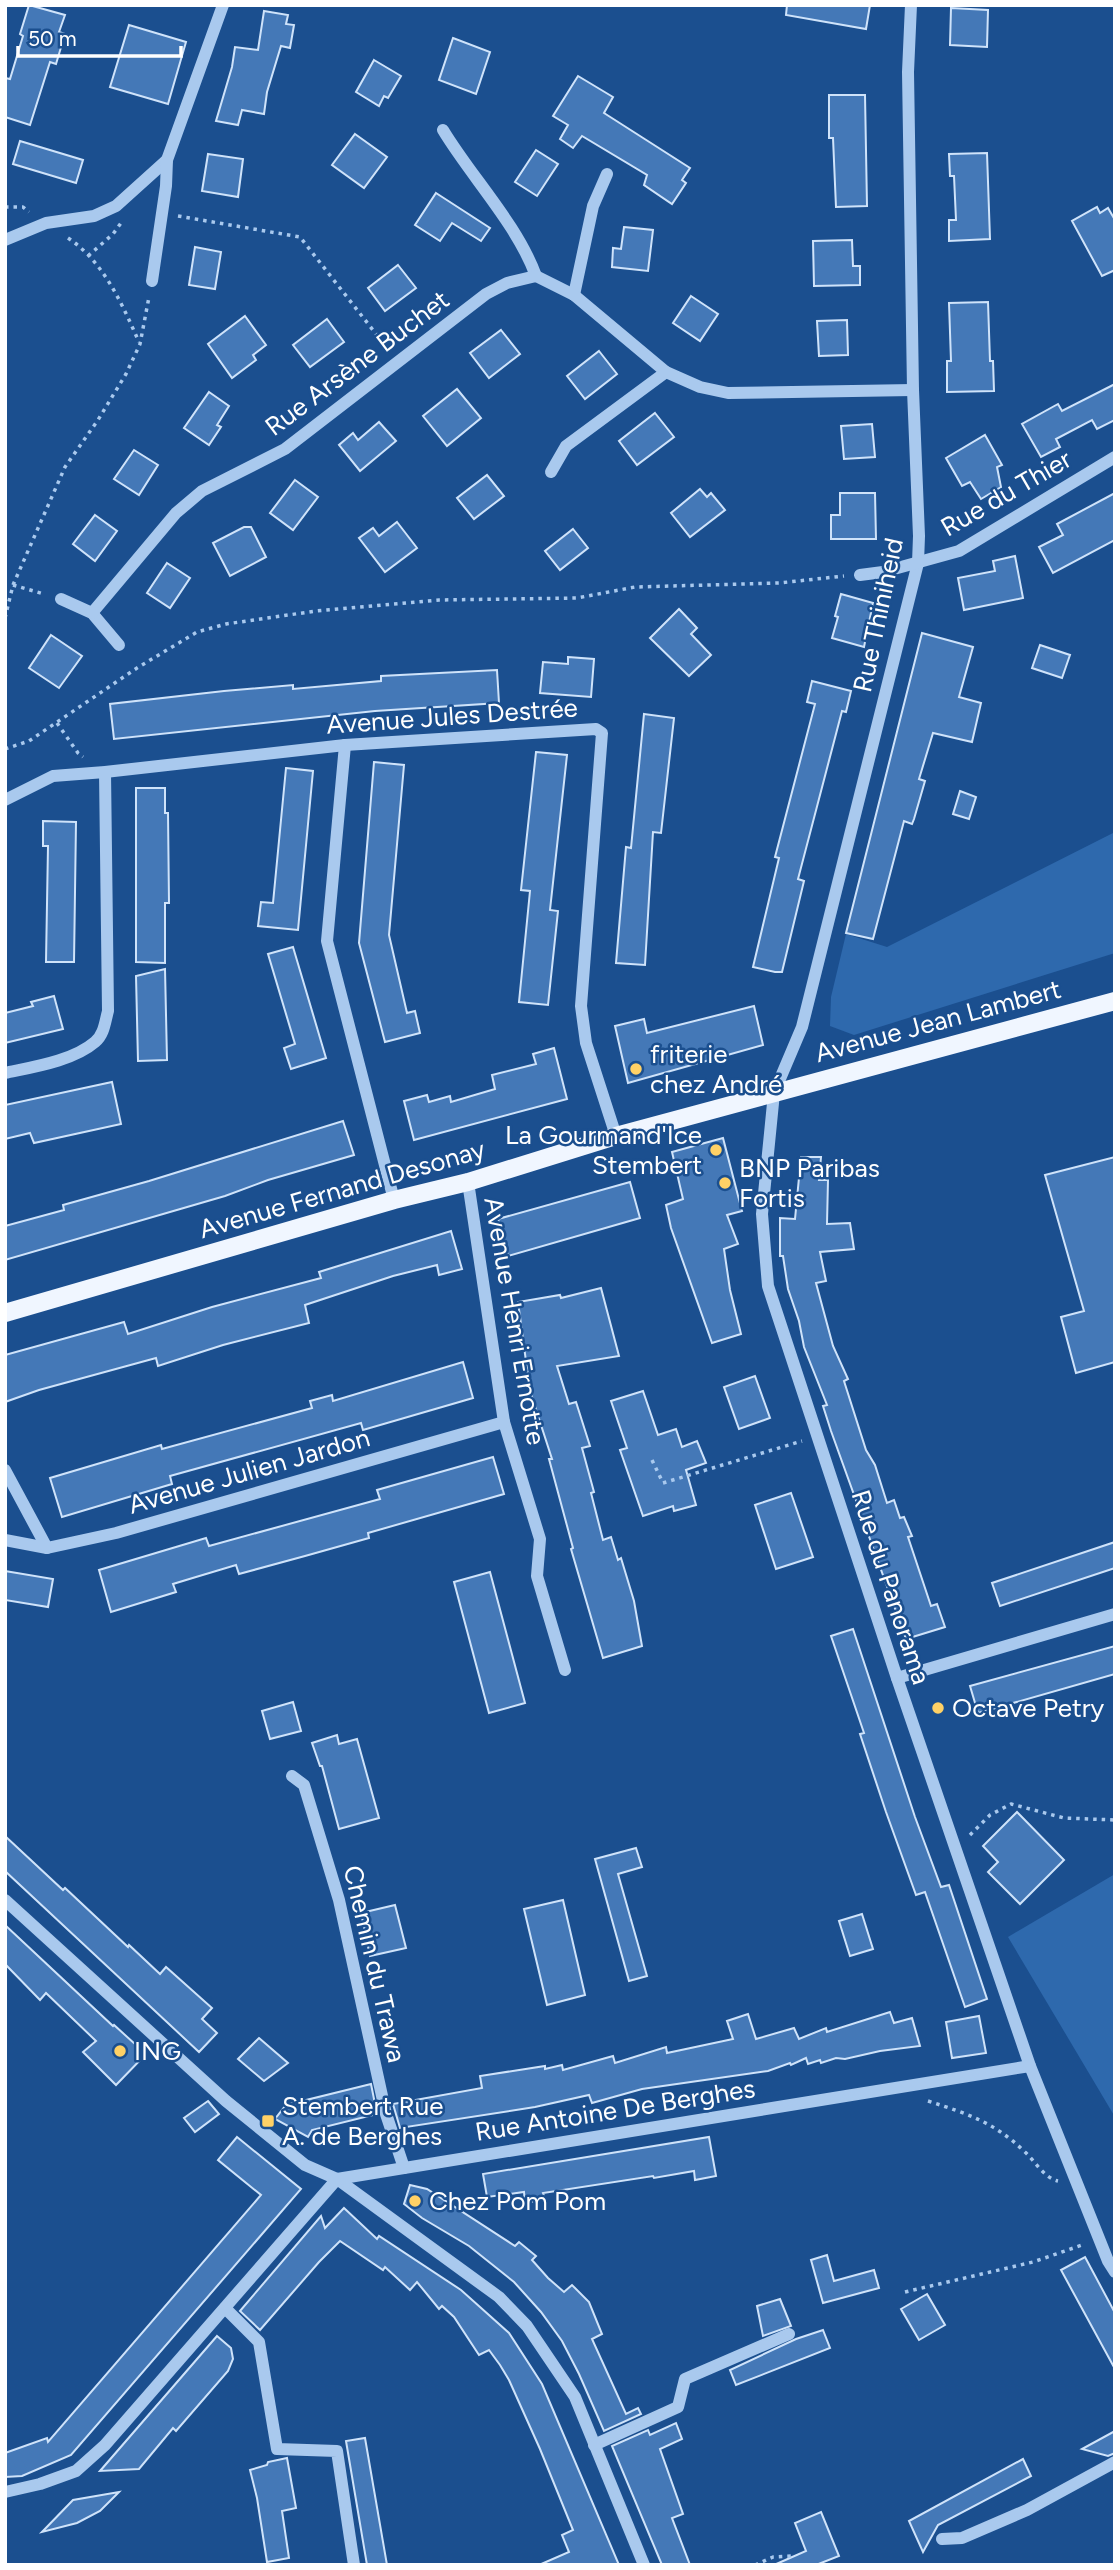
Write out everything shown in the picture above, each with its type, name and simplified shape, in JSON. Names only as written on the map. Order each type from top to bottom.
[{"type":"main road","name":"Avenue Jean Lambert","points":[[774,1093],[1115,1001]]},
{"type":"main road","name":"Avenue Fernand Desonay","points":[[5,1313],[394,1200],[468,1182],[616,1136],[774,1093]]},
{"type":"street","points":[[152,281],[167,160],[223,5]]},
{"type":"street","name":"Rue Thiniheid","points":[[774,1093],[802,1027],[918,563],[908,72],[911,5]]},
{"type":"street","points":[[443,130],[460,159],[527,252],[536,276],[575,295],[666,372],[700,387],[728,393],[913,390]]},
{"type":"street","points":[[5,240],[46,223],[94,216],[116,206],[167,160]]},
{"type":"street","points":[[575,295],[593,206],[607,174]]},
{"type":"street","name":"Rue Arsène Buchet","points":[[92,614],[176,513],[202,491],[285,449],[486,294],[507,283],[536,276]]},
{"type":"street","points":[[551,472],[566,446],[666,372]]},
{"type":"street","name":"Rue du Thier","points":[[860,575],[959,551],[1115,457]]},
{"type":"street","points":[[61,599],[92,614],[119,645]]},
{"type":"street","name":"Avenue Jules Destrée","points":[[5,800],[53,776],[345,745],[596,729],[602,733],[581,1006],[586,1042],[616,1136]]},
{"type":"street","points":[[345,745],[327,942],[394,1200]]},
{"type":"street","points":[[5,1073],[63,1059],[96,1042],[104,1027],[107,1011],[105,772]]},
{"type":"street","name":"Rue du Panorama","points":[[774,1093],[762,1214],[768,1286],[897,1678],[1030,2066],[1099,2239],[1115,2272]]},
{"type":"street","name":"Avenue Henri Ernotte","points":[[468,1182],[504,1422],[540,1539],[537,1576],[565,1670]]},
{"type":"street","name":"Avenue Julien Jardon","points":[[5,1540],[47,1548],[116,1533],[504,1422]]},
{"type":"street","points":[[5,1470],[47,1548]]},
{"type":"street","points":[[897,1678],[1115,1614]]},
{"type":"street","name":"Chemin du Trawa","points":[[292,1776],[303,1785],[339,1900],[386,2114],[404,2168]]},
{"type":"street","points":[[5,1899],[226,2101],[305,2165],[337,2179],[499,2297],[527,2326],[575,2397],[644,2565]]},
{"type":"street","name":"Rue Antoine De Berghes","points":[[337,2179],[1030,2066]]},
{"type":"street","points":[[5,2492],[40,2484],[76,2471],[105,2445],[337,2179]]},
{"type":"street","points":[[225,2308],[259,2342],[277,2449],[337,2451],[354,2565]]},
{"type":"street","points":[[594,2445],[678,2407],[685,2379],[789,2334]]},
{"type":"street","points":[[942,2539],[962,2538],[1027,2510],[1115,2462]]},
{"type":"path","points":[[5,207],[23,207]]},
{"type":"path","points":[[162,213],[300,237],[398,363]]},
{"type":"path","points":[[46,223],[77,244],[116,291],[140,344]]},
{"type":"path","points":[[5,618],[13,586],[65,467],[98,420],[140,344],[152,281]]},
{"type":"path","points":[[5,749],[29,741],[137,668],[197,632],[226,624],[316,611],[439,600],[577,598],[635,587],[779,583],[860,575]]},
{"type":"path","points":[[13,586],[61,599]]},
{"type":"path","points":[[57,723],[78,753],[105,772]]},
{"type":"path","points":[[652,1460],[663,1483],[818,1437]]},
{"type":"path","points":[[954,1847],[990,1815],[1011,1804],[1064,1818],[1115,1820]]},
{"type":"path","points":[[912,2085],[928,2102],[953,2108],[996,2129],[1030,2156],[1050,2179],[1077,2184]]},
{"type":"path","points":[[905,2292],[1032,2262],[1099,2239]]},
{"type":"path","points":[[755,2565],[773,2557],[792,2556]]},
{"type":"shaded area","points":[[1115,832],[1115,953],[854,1035],[830,1026],[831,997],[846,934],[887,947]]},
{"type":"shaded area","points":[[1115,1874],[1115,2117],[1008,1937]]},
{"type":"building","points":[[29,5],[65,15],[59,32],[65,34],[56,64],[50,62],[30,125],[5,117],[5,78],[10,79]]},
{"type":"building","points":[[787,5],[870,5],[866,29],[786,15]]},
{"type":"building","points":[[951,8],[988,10],[987,47],[950,45]]},
{"type":"building","points":[[264,11],[288,15],[286,24],[294,25],[290,48],[281,46],[267,92],[264,114],[242,110],[238,125],[216,121],[235,47],[258,50]]},
{"type":"building","points":[[129,25],[186,42],[168,104],[110,87]]},
{"type":"building","points":[[453,38],[490,52],[476,94],[439,80]]},
{"type":"building","points":[[374,60],[401,76],[388,98],[384,96],[379,106],[356,92]]},
{"type":"building","points":[[578,76],[613,97],[604,113],[690,168],[682,180],[686,183],[672,204],[644,185],[647,175],[582,136],[573,148],[560,139],[568,125],[553,116]]},
{"type":"building","points":[[829,95],[865,95],[867,206],[836,207],[833,138],[829,138]]},
{"type":"building","points":[[355,134],[387,157],[364,188],[332,165]]},
{"type":"building","points":[[20,141],[83,160],[76,183],[13,164]]},
{"type":"building","points":[[536,150],[558,164],[537,196],[515,182]]},
{"type":"building","points":[[987,153],[990,239],[949,241],[949,220],[956,220],[954,176],[950,176],[949,154]]},
{"type":"building","points":[[208,154],[243,159],[238,197],[202,191]]},
{"type":"building","points":[[436,193],[490,228],[481,241],[452,223],[440,241],[415,225]]},
{"type":"building","points":[[1097,207],[1100,213],[1108,208],[1115,220],[1115,270],[1102,276],[1072,221]]},
{"type":"building","points":[[624,227],[653,230],[648,271],[612,267],[613,248],[621,249]]},
{"type":"building","points":[[852,240],[853,266],[860,266],[860,285],[814,286],[813,241]]},
{"type":"building","points":[[195,247],[221,252],[215,289],[189,285]]},
{"type":"building","points":[[398,265],[416,288],[385,311],[368,288]]},
{"type":"building","points":[[691,296],[718,314],[700,341],[673,323]]},
{"type":"building","points":[[988,302],[994,391],[947,392],[947,361],[951,361],[949,303]]},
{"type":"building","points":[[245,316],[266,345],[253,355],[256,360],[232,378],[208,344]]},
{"type":"building","points":[[327,319],[344,342],[310,367],[293,345]]},
{"type":"building","points":[[847,320],[848,355],[819,356],[817,321]]},
{"type":"building","points":[[501,330],[520,354],[489,378],[470,353]]},
{"type":"building","points":[[599,351],[617,374],[585,399],[567,376]]},
{"type":"building","points":[[1115,384],[1115,420],[1097,429],[1092,420],[1056,439],[1060,447],[1041,457],[1022,424],[1058,404],[1062,411]]},
{"type":"building","points":[[457,389],[481,418],[447,446],[423,416]]},
{"type":"building","points":[[209,392],[229,406],[217,425],[221,427],[209,445],[184,428]]},
{"type":"building","points":[[655,413],[674,437],[637,465],[619,441]]},
{"type":"building","points":[[379,422],[396,441],[360,471],[339,445],[353,433],[358,440]]},
{"type":"building","points":[[872,424],[875,457],[844,459],[841,426]]},
{"type":"building","points":[[985,435],[1002,465],[997,467],[1001,487],[981,499],[970,482],[962,486],[946,458]]},
{"type":"building","points":[[134,450],[158,465],[139,495],[114,479]]},
{"type":"building","points":[[487,475],[504,496],[474,519],[457,498]]},
{"type":"building","points":[[295,480],[318,497],[293,530],[270,513]]},
{"type":"building","points":[[700,489],[707,497],[711,493],[725,510],[690,537],[671,513]]},
{"type":"building","points":[[840,493],[875,493],[876,539],[831,539],[831,515],[840,515]]},
{"type":"building","points":[[1115,493],[1115,540],[1053,573],[1039,547],[1063,535],[1057,524]]},
{"type":"building","points":[[95,515],[117,531],[95,561],[73,544]]},
{"type":"building","points":[[397,522],[417,548],[385,572],[359,538],[373,528],[379,536]]},
{"type":"building","points":[[244,527],[251,527],[266,557],[230,576],[213,543]]},
{"type":"building","points":[[573,529],[588,548],[560,570],[545,551]]},
{"type":"building","points":[[1015,556],[1023,598],[964,610],[958,578],[995,571],[993,561]]},
{"type":"building","points":[[167,563],[190,578],[170,608],[147,593]]},
{"type":"building","points":[[841,594],[873,603],[864,647],[832,638]]},
{"type":"building","points":[[679,609],[697,628],[691,634],[711,655],[689,676],[650,638]]},
{"type":"building","points":[[922,633],[973,647],[959,697],[981,703],[972,742],[933,733],[919,779],[925,781],[914,819],[912,824],[904,821],[873,939],[846,933]]},
{"type":"building","points":[[51,635],[82,656],[59,688],[29,668]]},
{"type":"building","points":[[1040,645],[1070,655],[1062,678],[1032,668]]},
{"type":"building","points":[[568,657],[594,659],[591,697],[540,693],[543,662],[568,664]]},
{"type":"building","points":[[497,670],[499,703],[375,711],[114,739],[110,704],[293,685],[293,689],[381,681],[381,676]]},
{"type":"building","points":[[812,681],[851,691],[846,712],[842,711],[798,879],[804,881],[782,972],[775,972],[753,967],[779,858],[775,857],[815,704],[807,702]]},
{"type":"building","points":[[644,714],[674,718],[661,833],[653,832],[645,965],[616,963],[626,847],[631,848]]},
{"type":"building","points":[[536,752],[567,755],[550,910],[558,911],[548,1005],[519,1002],[530,891],[521,890]]},
{"type":"building","points":[[374,762],[404,765],[389,935],[407,1013],[415,1011],[420,1033],[385,1042],[359,943]]},
{"type":"building","points":[[286,768],[313,771],[298,930],[258,926],[261,902],[273,903]]},
{"type":"building","points":[[136,788],[165,788],[165,813],[168,813],[169,903],[165,903],[165,963],[136,962]]},
{"type":"building","points":[[960,791],[976,797],[969,819],[953,814]]},
{"type":"building","points":[[43,821],[76,822],[74,962],[46,962],[48,846],[43,846]]},
{"type":"building","points":[[293,947],[326,1058],[291,1069],[284,1048],[295,1044],[268,954]]},
{"type":"building","points":[[165,969],[167,1060],[138,1061],[136,976]]},
{"type":"building","points":[[54,996],[63,1029],[5,1043],[5,1013],[33,1006],[31,1002]]},
{"type":"building","points":[[754,1006],[763,1045],[628,1083],[615,1026],[644,1019],[647,1033]]},
{"type":"building","points":[[554,1048],[567,1099],[414,1140],[404,1101],[427,1095],[429,1102],[450,1096],[451,1102],[495,1089],[492,1075],[536,1064],[533,1054]]},
{"type":"building","points":[[112,1082],[121,1124],[34,1143],[30,1133],[5,1139],[5,1105]]},
{"type":"building","points":[[343,1121],[354,1155],[5,1260],[5,1226],[64,1210],[63,1205]]},
{"type":"building","points":[[723,1138],[742,1211],[727,1215],[738,1244],[724,1249],[730,1290],[741,1334],[712,1343],[671,1228],[666,1205],[683,1199],[672,1152]]},
{"type":"building","points":[[801,1157],[821,1157],[819,1180],[828,1180],[827,1224],[850,1223],[854,1249],[820,1252],[826,1281],[816,1283],[833,1346],[848,1379],[844,1381],[866,1450],[875,1465],[887,1503],[894,1500],[900,1518],[904,1517],[912,1536],[908,1537],[931,1606],[937,1604],[945,1627],[906,1639],[831,1431],[823,1406],[827,1405],[804,1347],[788,1289],[783,1256],[780,1256],[780,1218],[795,1219]]},
{"type":"building","points":[[1115,1157],[1115,1362],[1076,1373],[1061,1317],[1084,1311],[1045,1175]]},
{"type":"building","points":[[630,1182],[640,1218],[508,1256],[498,1219]]},
{"type":"building","points":[[451,1231],[462,1269],[439,1275],[437,1265],[393,1276],[305,1305],[309,1323],[223,1345],[158,1366],[156,1358],[5,1402],[5,1355],[124,1322],[128,1334],[212,1307],[321,1278],[319,1272]]},
{"type":"building","points":[[601,1288],[619,1356],[557,1366],[569,1404],[576,1402],[590,1446],[582,1448],[603,1540],[611,1537],[618,1560],[621,1558],[634,1601],[642,1646],[603,1658],[571,1549],[573,1548],[549,1459],[552,1459],[530,1391],[518,1302],[560,1295],[561,1298]]},
{"type":"building","points":[[463,1362],[473,1398],[363,1430],[361,1423],[170,1476],[172,1484],[62,1517],[50,1478],[161,1445],[162,1449],[312,1408],[310,1401],[332,1395],[333,1401]]},
{"type":"building","points":[[755,1376],[770,1418],[739,1429],[724,1387]]},
{"type":"building","points":[[643,1391],[658,1435],[676,1429],[682,1447],[697,1441],[706,1463],[686,1470],[696,1505],[674,1511],[673,1506],[643,1516],[620,1450],[627,1448],[611,1401]]},
{"type":"building","points":[[493,1457],[504,1494],[368,1533],[369,1538],[239,1574],[236,1565],[196,1577],[173,1584],[176,1592],[111,1612],[99,1570],[206,1538],[209,1546],[380,1499],[377,1490]]},
{"type":"building","points":[[791,1493],[813,1557],[776,1569],[755,1505]]},
{"type":"building","points":[[1115,1542],[1115,1568],[1000,1606],[992,1583]]},
{"type":"building","points":[[5,1571],[53,1579],[48,1607],[5,1600]]},
{"type":"building","points":[[490,1572],[525,1703],[489,1713],[454,1582]]},
{"type":"building","points":[[853,1629],[915,1817],[941,1887],[949,1885],[987,1999],[965,2007],[925,1892],[916,1895],[860,1734],[864,1733],[831,1636]]},
{"type":"building","points":[[1115,1646],[1115,1674],[978,1713],[970,1686]]},
{"type":"building","points":[[293,1702],[301,1731],[270,1739],[262,1711]]},
{"type":"building","points":[[337,1735],[339,1744],[357,1739],[379,1818],[339,1829],[322,1766],[312,1743]]},
{"type":"building","points":[[1017,1812],[1064,1860],[1020,1904],[988,1872],[998,1862],[983,1846]]},
{"type":"building","points":[[5,1836],[160,1974],[166,1967],[212,2008],[202,2019],[217,2033],[199,2052],[5,1871]]},
{"type":"building","points":[[636,1848],[642,1867],[618,1874],[647,1976],[629,1981],[595,1859]]},
{"type":"building","points":[[563,1900],[585,1995],[547,2005],[524,1909]]},
{"type":"building","points":[[395,1905],[406,1948],[370,1956],[361,1913]]},
{"type":"building","points":[[862,1914],[873,1949],[850,1956],[839,1921]]},
{"type":"building","points":[[5,1925],[146,2054],[116,2085],[83,2052],[96,2041],[46,1993],[40,2000],[5,1964]]},
{"type":"building","points":[[890,2012],[894,2023],[912,2018],[920,2046],[845,2059],[836,2058],[821,2063],[820,2060],[808,2064],[806,2058],[768,2071],[642,2089],[592,2103],[589,2095],[535,2107],[400,2128],[393,2104],[482,2088],[480,2076],[545,2066],[545,2069],[562,2065],[563,2070],[613,2056],[615,2063],[666,2047],[667,2053],[733,2039],[727,2021],[748,2014],[756,2039],[794,2028],[799,2039],[826,2028],[827,2032]]},
{"type":"building","points":[[979,2016],[986,2053],[952,2058],[946,2022]]},
{"type":"building","points":[[259,2038],[288,2063],[264,2081],[238,2059]]},
{"type":"building","points":[[371,2084],[377,2114],[312,2130],[308,2137],[275,2119],[286,2105]]},
{"type":"building","points":[[208,2101],[219,2114],[195,2132],[184,2118]]},
{"type":"building","points":[[237,2137],[301,2189],[71,2455],[22,2476],[5,2477],[5,2453],[47,2438],[48,2442],[261,2195],[218,2160]]},
{"type":"building","points":[[709,2137],[716,2176],[695,2180],[694,2171],[654,2178],[653,2176],[543,2193],[545,2199],[525,2203],[524,2192],[487,2197],[483,2174]]},
{"type":"building","points":[[410,2185],[427,2189],[515,2246],[519,2242],[536,2256],[532,2260],[564,2292],[572,2285],[589,2302],[602,2334],[592,2339],[626,2414],[638,2408],[641,2414],[604,2431],[562,2341],[541,2312],[514,2282],[469,2246],[404,2204]]},
{"type":"building","points":[[344,2208],[377,2239],[379,2236],[461,2290],[509,2333],[542,2384],[619,2565],[539,2565],[569,2552],[562,2535],[573,2530],[540,2449],[509,2380],[489,2350],[479,2355],[454,2317],[442,2306],[439,2309],[417,2282],[410,2290],[385,2267],[383,2270],[340,2241],[260,2330],[240,2311],[321,2216],[325,2228]]},
{"type":"building","points":[[827,2255],[834,2281],[874,2270],[879,2288],[823,2303],[811,2260]]},
{"type":"building","points":[[1085,2257],[1115,2313],[1115,2369],[1061,2270]]},
{"type":"building","points":[[927,2294],[945,2325],[919,2340],[901,2309]]},
{"type":"building","points":[[780,2299],[791,2326],[763,2336],[757,2306]]},
{"type":"building","points":[[823,2330],[830,2348],[736,2385],[730,2370],[796,2339]]},
{"type":"building","points":[[217,2336],[231,2348],[233,2359],[228,2371],[176,2431],[173,2428],[139,2469],[100,2471]]},
{"type":"building","points":[[676,2423],[682,2439],[660,2449],[683,2514],[672,2518],[690,2565],[662,2565],[612,2446],[648,2430],[650,2435]]},
{"type":"building","points":[[1115,2431],[1115,2453],[1108,2456],[1082,2449]]},
{"type":"building","points":[[365,2438],[387,2565],[367,2565],[346,2441]]},
{"type":"building","points":[[287,2458],[296,2508],[282,2511],[289,2558],[267,2562],[250,2470]]},
{"type":"building","points":[[1023,2459],[1031,2476],[938,2525],[923,2552],[909,2521]]},
{"type":"building","points":[[119,2492],[100,2511],[77,2523],[42,2532],[73,2500]]},
{"type":"building","points":[[821,2512],[839,2556],[816,2565],[774,2565],[806,2551],[795,2523]]},
{"type":"place","name":"friterie chez André","points":[[636,1069]]},
{"type":"place","name":"La Gourmand'Ice Stembert","points":[[716,1150]]},
{"type":"place","name":"BNP Paribas Fortis","points":[[725,1183]]},
{"type":"place","name":"Octave Petry","points":[[938,1708]]},
{"type":"place","name":"ING","points":[[120,2051]]},
{"type":"place","name":"Stembert Rue A. de Berghes","points":[[268,2121]]},
{"type":"place","name":"Chez Pom Pom","points":[[415,2201]]}]
